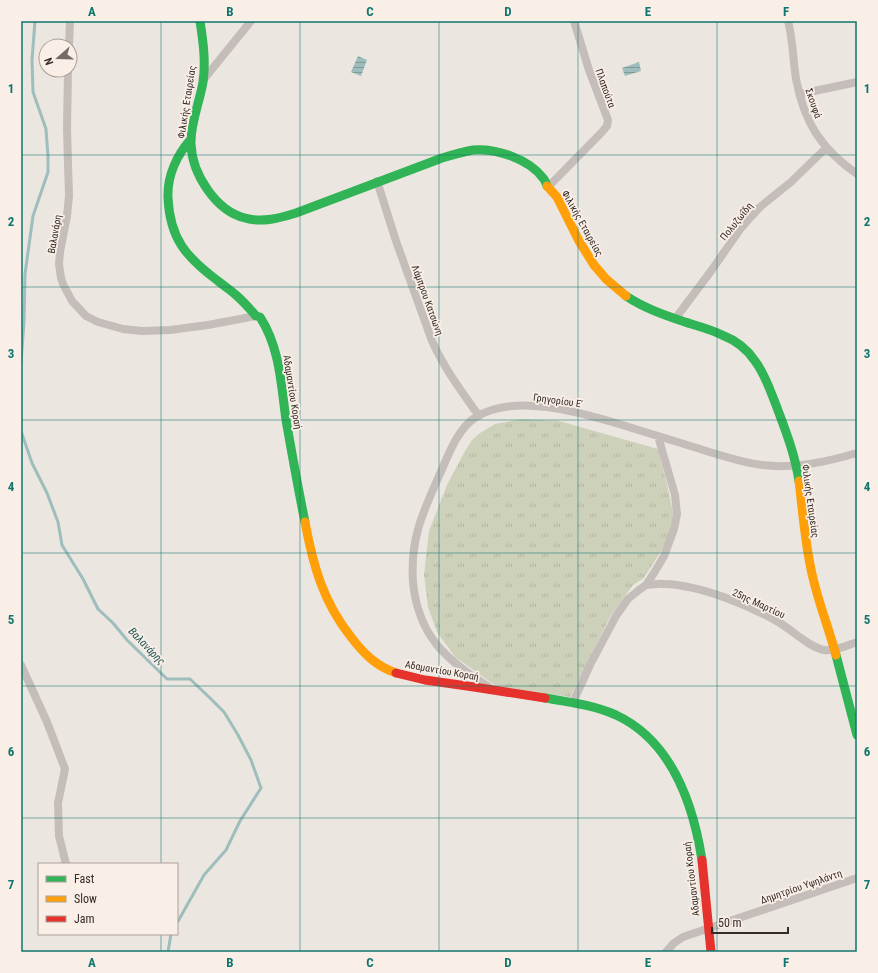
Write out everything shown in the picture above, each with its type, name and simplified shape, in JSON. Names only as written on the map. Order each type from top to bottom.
[{"type":"main road","name":"Φιλικής Εταιρείας","points":[[200,21],[204,59],[203,80],[190,146],[194,164],[207,189],[220,204],[230,212],[246,219],[261,220],[283,218],[377,181],[450,156],[474,150],[494,151],[508,155],[527,165],[540,175],[548,187],[554,192],[578,240],[589,258],[602,275],[619,291],[634,302],[675,319],[723,334],[737,342],[754,358],[763,372],[772,393],[785,428],[796,466],[809,559],[857,735]]},
{"type":"main road","name":"Αδαμαντίου Κοραή","points":[[191,139],[183,147],[169,183],[169,209],[173,229],[180,244],[196,262],[241,300],[256,316],[260,317],[267,328],[275,350],[282,385],[289,438],[312,556],[319,584],[326,600],[337,618],[358,645],[373,660],[384,668],[399,674],[425,680],[535,698],[573,702],[613,714],[639,729],[661,750],[677,776],[686,798],[697,833],[711,952]]},
{"type":"street","points":[[69,38],[70,21]]},
{"type":"street","points":[[203,80],[251,21]]},
{"type":"street","name":"Πλαπούτα","points":[[548,187],[602,132],[608,120],[589,70],[574,21]]},
{"type":"street","name":"Σκουφά","points":[[788,21],[792,40],[796,80],[810,124],[826,148],[857,174]]},
{"type":"street","name":"Βαλανάρη","points":[[68,78],[67,129],[69,196],[59,264],[63,284],[72,301],[86,316],[98,322],[123,329],[142,331],[162,331],[208,325],[256,316]]},
{"type":"street","points":[[800,94],[857,82]]},
{"type":"street","name":"Πολυζωΐδη","points":[[675,319],[712,271],[748,220],[760,207],[791,182],[826,148]]},
{"type":"street","name":"Λάμπρου Κατσώνη","points":[[377,181],[396,240],[435,347],[450,374],[479,416]]},
{"type":"street","name":"Γρηγορίου Ε'","points":[[494,691],[453,662],[434,642],[426,628],[419,610],[412,569],[413,548],[420,520],[449,453],[458,436],[469,423],[479,416],[505,407],[526,406],[556,408],[658,436],[727,458],[774,466],[796,466],[831,460],[857,453]]},
{"type":"street","points":[[573,702],[590,665],[620,609],[633,595],[646,586],[660,564],[667,550],[676,524],[677,514],[675,495],[658,436]]},
{"type":"street","name":"25ης Μαρτίου","points":[[646,586],[664,584],[681,586],[705,591],[731,600],[766,615],[818,648],[826,650],[834,649],[857,642]]},
{"type":"street","points":[[21,665],[47,722],[65,769],[58,803],[59,836],[66,863]]},
{"type":"street","name":"Δημητρίου Υψηλάντη","points":[[666,952],[670,946],[683,937],[857,878]]},
{"type":"green space","points":[[522,419],[559,421],[658,449],[673,513],[669,535],[661,551],[644,578],[633,585],[610,617],[570,697],[496,686],[455,657],[437,632],[428,607],[424,575],[429,531],[447,485],[472,440],[495,424]]},
{"type":"water","points":[[358,56],[367,60],[361,76],[351,72]]},
{"type":"water","points":[[639,62],[641,71],[625,76],[622,68]]},
{"type":"waterway","name":"Βαλανάρης","points":[[21,363],[25,274],[33,216],[48,172],[46,129],[33,92],[32,60],[35,21]]},
{"type":"waterway","name":"Βαλανάρης","points":[[21,431],[32,463],[47,493],[58,522],[62,545],[83,579],[98,609],[167,679],[190,679],[224,712],[251,760],[261,788],[240,821],[226,850],[204,875],[178,921]]},
{"type":"waterway","name":"Βαλανάρης","points":[[168,952],[171,935]]},
{"type":"traffic: fast","points":[[200,21],[204,51],[204,74],[202,89],[192,129],[192,156],[201,179],[208,190],[224,208],[234,214],[245,218],[258,220],[284,217],[442,158],[473,150],[502,153],[521,160],[537,171],[547,186]]},
{"type":"traffic: fast","points":[[191,139],[177,159],[169,182],[168,198],[172,225],[182,246],[197,264],[245,303],[256,316],[260,317],[267,329],[279,367],[286,420],[305,522]]},
{"type":"traffic: fast","points":[[626,296],[654,311],[727,337],[740,345],[748,353],[762,371],[783,423],[795,461],[799,481]]},
{"type":"traffic: fast","points":[[836,655],[857,735]]},
{"type":"traffic: fast","points":[[545,698],[590,706],[616,715],[635,726],[652,741],[665,757],[677,776],[686,796],[693,817],[702,860]]},
{"type":"traffic: slow","points":[[547,186],[557,197],[579,241],[594,265],[606,279],[626,296]]},
{"type":"traffic: slow","points":[[799,481],[810,566],[836,655]]},
{"type":"traffic: slow","points":[[305,522],[320,582],[326,597],[341,624],[361,649],[376,663],[396,673]]},
{"type":"traffic: jam","points":[[396,673],[425,680],[545,698]]},
{"type":"traffic: jam","points":[[702,860],[711,952]]}]
